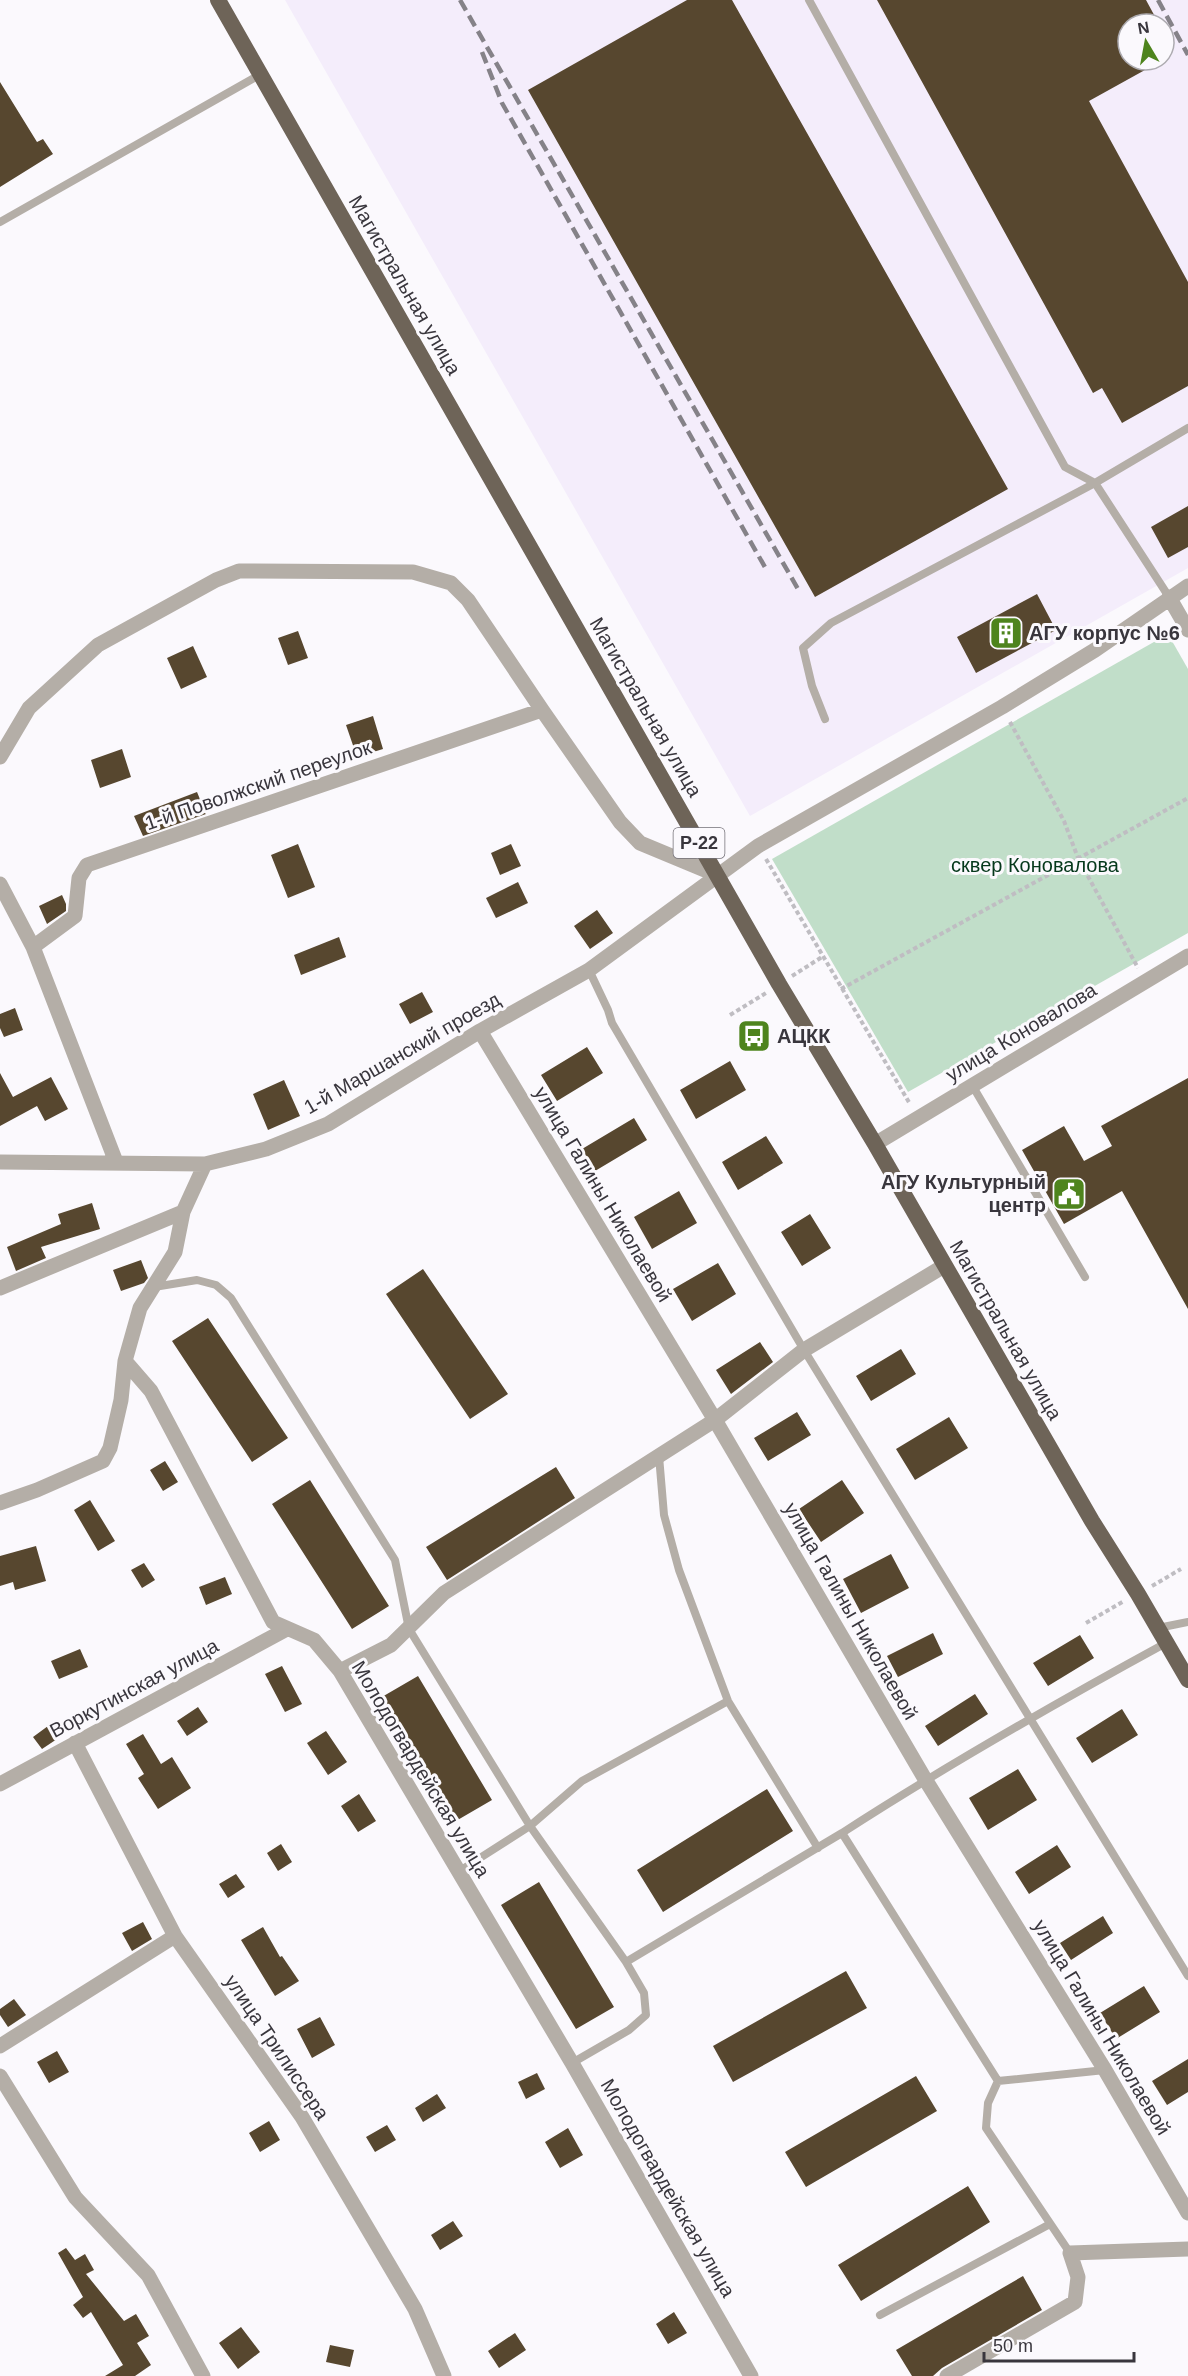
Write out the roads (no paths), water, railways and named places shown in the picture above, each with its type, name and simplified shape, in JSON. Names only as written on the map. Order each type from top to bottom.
[{"type":"highway","name":"Магистральная улица","points":[[218,0],[779,984],[875,1144],[1092,1521],[1188,1680]]},
{"type":"street","points":[[0,758],[29,708],[98,645],[216,580],[239,570],[413,572],[450,583],[468,600],[620,822],[640,843],[717,875]]},
{"type":"street","name":"1-й Маршанский проезд","points":[[0,1162],[205,1164],[266,1149],[328,1124],[480,1031],[589,970],[758,846],[1002,707],[1095,650],[1188,586]]},
{"type":"street","points":[[1169,597],[1188,630]]},
{"type":"street","name":"1-й Поволжский переулок","points":[[33,947],[75,916],[79,878],[87,865],[542,710]]},
{"type":"street","points":[[0,885],[33,947],[116,1162]]},
{"type":"street","name":"улица Коновалова","points":[[875,1144],[1188,956]]},
{"type":"street","name":"улица Галины Николаевой","points":[[480,1031],[715,1420],[925,1779],[1105,2070],[1188,2213]]},
{"type":"street","points":[[0,1503],[37,1490],[103,1461],[110,1448],[121,1400],[124,1360],[140,1308],[175,1252],[183,1212],[205,1164]]},
{"type":"street","points":[[0,1288],[183,1212]]},
{"type":"street","points":[[340,1671],[391,1645],[444,1593],[715,1420],[804,1350],[944,1266]]},
{"type":"street","name":"Молодогвардейская улица","points":[[124,1360],[151,1391],[273,1622],[314,1640],[340,1671],[572,2063],[751,2376]]},
{"type":"street","name":"Воркутинская улица","points":[[0,1784],[287,1629]]},
{"type":"street","name":"улица Трилиссера","points":[[75,1743],[175,1936],[302,2117],[415,2309],[444,2376]]},
{"type":"street","points":[[0,2046],[175,1936]]},
{"type":"street","points":[[0,2076],[75,2197],[148,2276],[203,2376]]},
{"type":"street","points":[[947,2376],[1075,2302],[1078,2277],[1070,2253],[1188,2249]]},
{"type":"lane","points":[[809,0],[1065,467],[1095,483],[1169,597]]},
{"type":"lane","points":[[0,222],[261,74]]},
{"type":"lane","points":[[825,719],[812,686],[803,648],[831,623],[1095,483],[1188,428]]},
{"type":"lane","points":[[589,970],[612,1023],[804,1350],[1028,1719],[1188,1976]]},
{"type":"lane","points":[[972,1085],[1085,1277]]},
{"type":"lane","points":[[154,1287],[197,1280],[216,1285],[231,1298],[395,1560],[409,1629],[530,1826],[626,1962],[644,1993],[646,2015],[629,2030],[572,2063]]},
{"type":"lane","points":[[659,1456],[664,1515],[673,1548],[728,1701],[818,1848]]},
{"type":"lane","points":[[626,1962],[818,1848],[925,1779],[1028,1719],[1162,1635],[1188,1622]]},
{"type":"lane","points":[[458,1872],[530,1826],[582,1780],[728,1701]]},
{"type":"lane","points":[[842,1833],[998,2081]]},
{"type":"lane","points":[[998,2081],[1105,2070]]},
{"type":"lane","points":[[998,2081],[988,2103],[986,2128],[1070,2253]]},
{"type":"lane","points":[[880,2315],[1050,2224]]},
{"type":"railway","points":[[460,0],[798,589]]},
{"type":"railway","points":[[1158,0],[1188,55]]},
{"type":"railway","points":[[482,52],[502,103],[766,569]]},
{"type":"place","name":"АГУ корпус №6","points":[[1006,633]]},
{"type":"place","name":"АЦКК","points":[[754,1036]]},
{"type":"place","name":"АГУ Культурный центр","points":[[1069,1194]]},
{"type":"park label","name":"сквер Коновалова","points":[[1035,865]]}]
